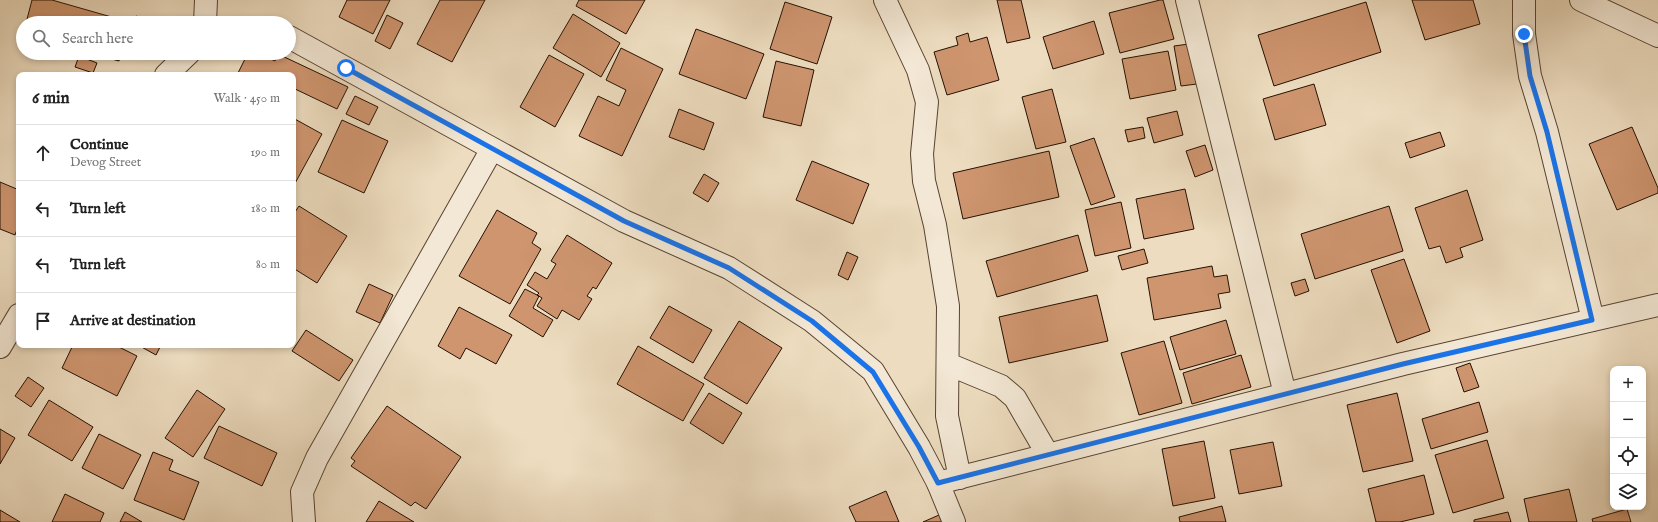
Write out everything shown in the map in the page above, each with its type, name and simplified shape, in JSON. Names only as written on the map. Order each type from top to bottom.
[{"type":"street","points":[[205,16],[206,0]]},
{"type":"street","points":[[885,0],[918,70],[927,102],[922,154],[924,181],[935,225],[948,306],[947,416],[960,478]]},
{"type":"street","points":[[1187,0],[1285,394]]},
{"type":"street","points":[[1524,0],[1524,34],[1530,76],[1547,132],[1592,320]]},
{"type":"street","points":[[1581,0],[1658,36]]},
{"type":"street","points":[[296,41],[624,221],[729,268],[812,321],[873,372],[919,447],[938,483],[954,522]]},
{"type":"street","points":[[169,72],[182,60]]},
{"type":"street","points":[[304,522],[302,492],[317,458],[492,149]]},
{"type":"street","points":[[938,483],[1403,364],[1658,305]]},
{"type":"street","points":[[948,364],[1001,386],[1015,398],[1048,455]]},
{"type":"building","points":[[32,0],[52,0],[108,16],[28,16]]},
{"type":"building","points":[[347,0],[390,0],[373,34],[339,17]]},
{"type":"building","points":[[440,0],[485,0],[452,62],[417,44]]},
{"type":"building","points":[[579,0],[645,0],[626,34],[576,6]]},
{"type":"building","points":[[997,0],[1021,0],[1030,38],[1007,43]]},
{"type":"building","points":[[1163,0],[1174,39],[1120,53],[1109,13]]},
{"type":"building","points":[[1412,0],[1473,0],[1480,24],[1425,40]]},
{"type":"building","points":[[785,2],[832,17],[817,64],[770,49]]},
{"type":"building","points":[[1366,2],[1381,52],[1274,86],[1258,35]]},
{"type":"building","points":[[573,14],[620,43],[601,77],[553,48]]},
{"type":"building","points":[[387,15],[403,23],[390,49],[375,41]]},
{"type":"building","points":[[1094,21],[1104,54],[1053,69],[1043,37]]},
{"type":"building","points":[[696,29],[764,54],[746,99],[679,74]]},
{"type":"building","points":[[968,33],[970,42],[987,37],[999,80],[947,95],[934,52],[958,45],[956,37]]},
{"type":"building","points":[[1189,44],[1197,84],[1181,86],[1174,46]]},
{"type":"building","points":[[621,48],[663,69],[622,156],[579,136],[598,96],[619,106],[626,90],[606,80]]},
{"type":"building","points":[[1168,51],[1176,90],[1130,99],[1122,59]]},
{"type":"building","points":[[549,55],[584,74],[555,127],[520,107]]},
{"type":"building","points":[[78,60],[89,60],[97,63],[93,72],[75,67]]},
{"type":"building","points":[[244,60],[291,60],[348,87],[337,109],[296,89],[296,72],[238,72]]},
{"type":"building","points":[[776,61],[814,70],[801,126],[763,117]]},
{"type":"building","points":[[1314,84],[1326,125],[1275,140],[1263,99]]},
{"type":"building","points":[[1052,89],[1066,142],[1036,149],[1022,97]]},
{"type":"building","points":[[355,96],[378,107],[369,125],[346,114]]},
{"type":"building","points":[[679,109],[714,123],[704,150],[669,137]]},
{"type":"building","points":[[1177,111],[1183,135],[1154,143],[1147,118]]},
{"type":"building","points":[[296,120],[322,134],[296,182]]},
{"type":"building","points":[[342,120],[388,141],[364,193],[318,172]]},
{"type":"building","points":[[1143,127],[1145,138],[1128,142],[1125,130]]},
{"type":"building","points":[[1632,127],[1658,188],[1658,193],[1617,210],[1589,144]]},
{"type":"building","points":[[1440,132],[1445,146],[1410,158],[1405,143]]},
{"type":"building","points":[[1094,138],[1115,197],[1091,205],[1070,146]]},
{"type":"building","points":[[1205,145],[1213,170],[1195,177],[1186,151]]},
{"type":"building","points":[[1049,151],[1059,197],[963,219],[953,173]]},
{"type":"building","points":[[812,161],[869,184],[853,224],[796,200]]},
{"type":"building","points":[[704,174],[719,183],[708,202],[693,193]]},
{"type":"building","points":[[0,182],[16,189],[16,232],[15,235],[0,229]]},
{"type":"building","points":[[1185,189],[1194,229],[1144,239],[1136,199]]},
{"type":"building","points":[[1467,190],[1483,240],[1460,248],[1463,257],[1446,263],[1440,246],[1429,249],[1415,208]]},
{"type":"building","points":[[1121,202],[1131,248],[1095,256],[1085,210]]},
{"type":"building","points":[[299,206],[347,236],[317,283],[296,270],[296,210]]},
{"type":"building","points":[[1389,206],[1403,251],[1315,279],[1301,234]]},
{"type":"building","points":[[497,210],[537,233],[532,243],[541,249],[510,304],[459,276]]},
{"type":"building","points":[[567,235],[612,263],[596,289],[593,287],[587,296],[592,299],[579,320],[562,310],[557,319],[537,306],[542,298],[537,295],[539,293],[527,285],[535,272],[547,279],[556,264],[551,261]]},
{"type":"building","points":[[1078,235],[1088,271],[997,297],[986,261]]},
{"type":"building","points":[[1144,249],[1148,263],[1122,270],[1118,256]]},
{"type":"building","points":[[847,252],[858,257],[848,280],[838,275]]},
{"type":"building","points":[[1404,259],[1430,331],[1397,343],[1371,270]]},
{"type":"building","points":[[1212,266],[1214,277],[1227,275],[1230,292],[1218,294],[1221,308],[1154,320],[1147,278]]},
{"type":"building","points":[[1305,279],[1309,291],[1295,296],[1291,283]]},
{"type":"building","points":[[369,284],[393,295],[380,323],[356,312]]},
{"type":"building","points":[[525,289],[539,296],[533,308],[553,320],[543,337],[509,316]]},
{"type":"building","points":[[1097,295],[1108,341],[1009,363],[999,317]]},
{"type":"building","points":[[669,306],[712,330],[693,363],[650,338]]},
{"type":"building","points":[[459,307],[512,335],[496,364],[466,348],[460,359],[438,346]]},
{"type":"building","points":[[1226,320],[1236,354],[1180,370],[1170,337]]},
{"type":"building","points":[[739,321],[782,348],[747,404],[704,378]]},
{"type":"building","points":[[306,330],[353,360],[339,381],[292,351],[296,348],[296,345]]},
{"type":"building","points":[[1164,341],[1182,403],[1139,415],[1121,353]]},
{"type":"building","points":[[638,346],[704,384],[683,421],[617,384]]},
{"type":"building","points":[[72,348],[121,348],[137,356],[117,396],[62,368]]},
{"type":"building","points":[[143,348],[160,348],[156,355]]},
{"type":"building","points":[[1241,355],[1251,387],[1192,404],[1183,373]]},
{"type":"building","points":[[1470,363],[1479,387],[1464,392],[1456,368]]},
{"type":"building","points":[[28,377],[44,388],[31,407],[15,396]]},
{"type":"building","points":[[197,390],[225,409],[193,457],[165,438]]},
{"type":"building","points":[[709,393],[742,413],[723,444],[690,423]]},
{"type":"building","points":[[1397,393],[1413,461],[1363,472],[1347,405]]},
{"type":"building","points":[[49,400],[93,427],[72,461],[28,435]]},
{"type":"building","points":[[1479,402],[1488,432],[1431,449],[1422,419]]},
{"type":"building","points":[[387,406],[461,457],[426,509],[415,502],[411,506],[351,466],[355,461],[351,458]]},
{"type":"building","points":[[219,426],[277,453],[262,486],[204,458]]},
{"type":"building","points":[[0,429],[15,438],[0,464]]},
{"type":"building","points":[[99,434],[141,455],[123,489],[82,468]]},
{"type":"building","points":[[1487,440],[1504,498],[1453,513],[1435,455]]},
{"type":"building","points":[[1204,441],[1215,498],[1173,506],[1162,449]]},
{"type":"building","points":[[1273,442],[1282,486],[1239,494],[1230,450]]},
{"type":"building","points":[[153,452],[173,460],[169,470],[199,482],[184,520],[134,500]]},
{"type":"building","points":[[1424,475],[1434,514],[1400,522],[1376,522],[1368,489]]},
{"type":"building","points":[[1569,489],[1577,522],[1529,522],[1524,499]]},
{"type":"building","points":[[886,491],[899,522],[856,522],[849,507]]},
{"type":"building","points":[[65,494],[104,513],[100,522],[52,522]]},
{"type":"building","points":[[379,501],[414,522],[366,522]]},
{"type":"building","points":[[1222,506],[1226,522],[1180,522],[1179,517]]},
{"type":"building","points":[[0,510],[20,522],[0,522]]},
{"type":"building","points":[[1627,510],[1631,522],[1593,522],[1592,519]]},
{"type":"building","points":[[125,512],[142,522],[120,522]]},
{"type":"building","points":[[1508,512],[1511,522],[1474,522],[1474,520]]},
{"type":"building","points":[[939,515],[942,522],[923,522]]},
{"type":"route","points":[[346,68],[624,221],[729,268],[812,321],[873,372],[919,447],[938,483],[1403,364],[1592,320],[1547,132],[1530,76],[1524,34]]}]
